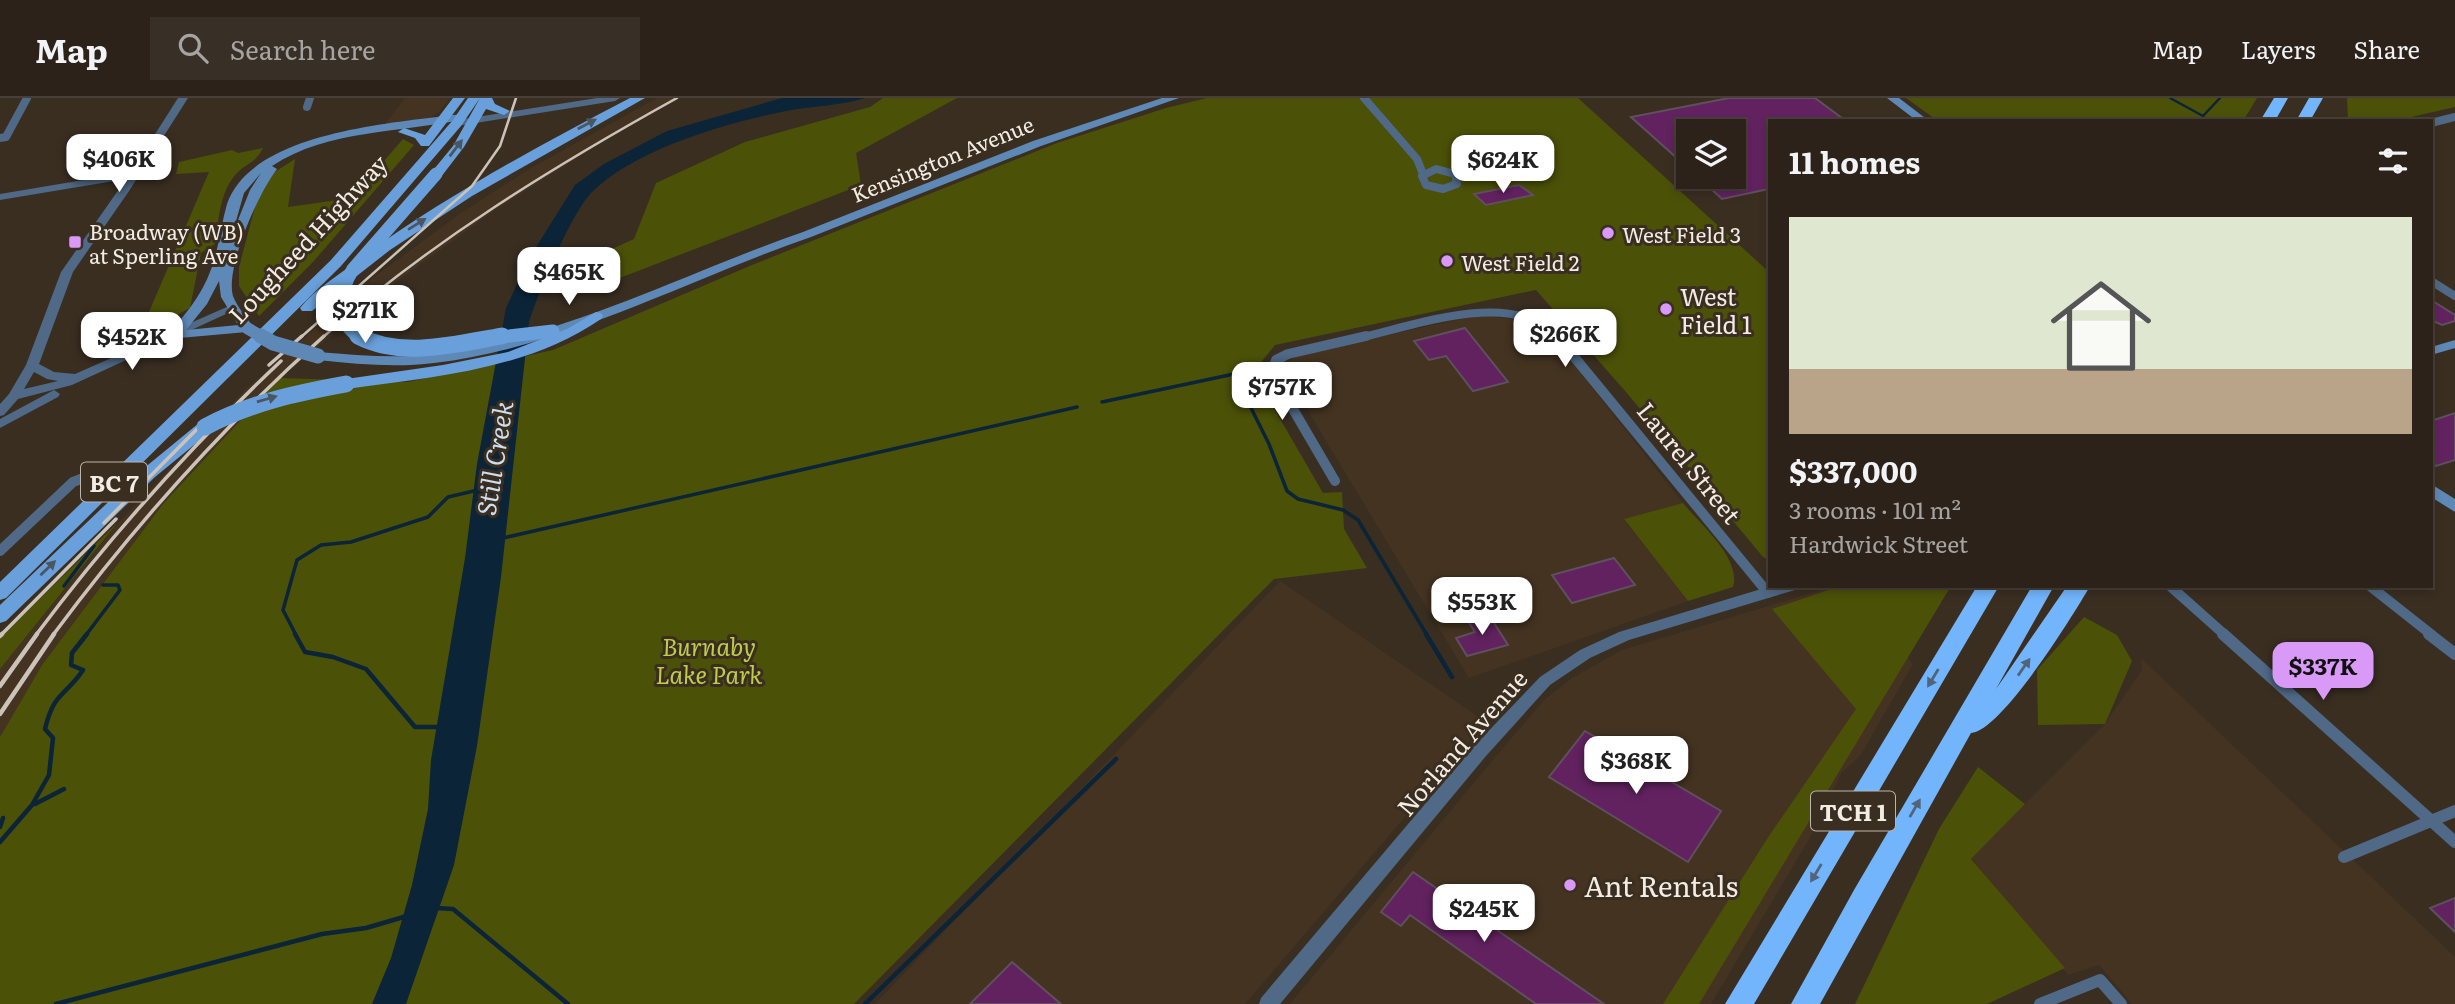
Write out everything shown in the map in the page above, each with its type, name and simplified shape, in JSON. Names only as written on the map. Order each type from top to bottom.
[{"type":"highway","points":[[2268,119],[2281,98]]},
{"type":"highway","points":[[2304,119],[2316,98]]},
{"type":"highway","name":"TCH 1","points":[[1739,1004],[1987,588]]},
{"type":"highway","name":"TCH 1","points":[[1805,1004],[1922,794],[1961,734],[2042,588]]},
{"type":"highway","points":[[1961,734],[2004,696],[2078,588]]},
{"type":"main road","name":"Lougheed Highway","points":[[0,593],[336,263],[458,120],[460,98]]},
{"type":"main road","points":[[228,371],[384,245],[616,102],[639,98]]},
{"type":"main road","name":"Kensington Avenue","points":[[766,247],[797,230],[963,160],[1144,98]]},
{"type":"main road","name":"Kensington Avenue","points":[[222,272],[227,297],[243,327],[273,343],[299,352],[366,362],[410,362],[458,356],[553,331],[596,316],[766,247],[810,234],[1065,132],[1174,98]]},
{"type":"main road","points":[[1892,98],[1921,119]]},
{"type":"main road","name":"Lougheed Highway","points":[[0,577],[310,276],[425,143],[482,99]]},
{"type":"main road","points":[[482,99],[491,107],[504,111]]},
{"type":"main road","points":[[287,155],[458,120]]},
{"type":"main road","points":[[173,336],[197,312],[222,272],[256,185],[287,155],[321,141],[458,120]]},
{"type":"main road","points":[[458,120],[436,174],[353,269],[341,292],[340,306],[345,324],[358,336],[370,341],[413,349],[434,349],[511,334],[553,331]]},
{"type":"main road","points":[[404,132],[419,135],[425,143]]},
{"type":"main road","points":[[0,616],[149,473],[205,426],[250,404],[273,397],[466,366],[502,357],[579,331],[596,316]]},
{"type":"main road","points":[[173,336],[243,327]]},
{"type":"main road","points":[[2433,350],[2455,344]]},
{"type":"main road","points":[[2433,490],[2455,507]]},
{"type":"street","points":[[0,138],[6,138],[27,98]]},
{"type":"street","points":[[0,412],[14,397],[32,365],[67,272],[183,98]]},
{"type":"street","points":[[307,107],[310,98]]},
{"type":"street","points":[[458,120],[582,98]]},
{"type":"street","points":[[1364,98],[1417,159],[1423,182],[1431,187],[1449,188],[1457,184],[1458,178],[1455,174],[1417,159]]},
{"type":"street","points":[[458,120],[616,102]]},
{"type":"street","points":[[2433,122],[2455,117]]},
{"type":"street","points":[[1423,174],[1442,169]]},
{"type":"street","points":[[0,197],[134,175]]},
{"type":"street","points":[[2433,282],[2455,296]]},
{"type":"street","points":[[14,397],[79,378],[233,309]]},
{"type":"street","name":"Laurel Street","points":[[1335,481],[1276,380],[1273,369],[1276,360],[1288,354],[1469,313],[1510,313],[1539,323],[1556,334],[1768,593]]},
{"type":"street","points":[[32,365],[51,376],[79,378]]},
{"type":"street","points":[[0,424],[79,378]]},
{"type":"street","points":[[0,551],[73,482],[86,477],[101,480]]},
{"type":"street","name":"Norland Avenue","points":[[1268,1004],[1480,751],[1545,681],[1585,654],[1624,636],[1784,588]]},
{"type":"street","points":[[2172,588],[2455,842]]},
{"type":"street","points":[[2372,588],[2455,654]]},
{"type":"street","points":[[2344,857],[2455,811]]},
{"type":"street","points":[[2040,1004],[2100,980],[2121,1004]]},
{"type":"shaded area","points":[[405,98],[450,98],[439,112],[428,119],[382,128]]},
{"type":"shaded area","points":[[657,98],[681,98],[607,139],[496,209],[388,288],[280,378],[163,504],[42,665],[0,737],[0,669],[119,522],[246,389],[370,280],[461,213],[531,168]]},
{"type":"shaded area","points":[[1480,315],[1524,321],[1552,337],[1683,503],[1624,520],[1688,601],[1469,678],[1290,381],[1286,363],[1300,354]]},
{"type":"shaded area","points":[[1280,581],[1486,722],[1245,1004],[875,1004]]},
{"type":"shaded area","points":[[1828,588],[1847,588],[1913,664],[1860,756],[1842,772],[1808,841],[1711,1004],[1290,1004],[1544,700],[1572,678],[1622,650]]},
{"type":"shaded area","points":[[2141,658],[2455,957],[2455,1004],[2132,1004],[2099,965],[2068,975],[1971,858],[2105,724],[2142,670]]},
{"type":"green space","points":[[883,98],[957,98],[856,153],[861,185],[573,296],[574,266],[634,239],[656,183],[745,142],[870,107]]},
{"type":"green space","name":"Burnaby Lake Park","points":[[1207,98],[1578,98],[1768,271],[1768,560],[1763,557],[1626,392],[1536,290],[1275,345],[1253,372],[1323,493],[1342,492],[1344,529],[1367,568],[1274,579],[854,1004],[0,1004],[0,737],[42,665],[163,504],[280,378],[408,382],[553,350],[752,265],[1057,143],[1166,108]]},
{"type":"green space","points":[[1906,98],[2257,98],[2244,119],[1935,119]]},
{"type":"green space","points":[[2347,98],[2455,98],[2455,107],[2403,119],[2348,119]]},
{"type":"green space","points":[[403,139],[414,145],[313,262],[259,316],[239,286],[239,267],[260,188],[270,175],[295,159],[288,207],[352,198]]},
{"type":"green space","points":[[263,148],[257,157],[236,174],[226,190],[215,244],[201,253],[190,308],[156,326],[149,312],[209,172],[176,174],[179,162],[232,150],[238,153]]},
{"type":"green space","points":[[1683,503],[1718,542],[1726,554],[1734,576],[1733,587],[1688,601],[1624,519]]},
{"type":"green space","points":[[119,521],[0,669],[0,638]]},
{"type":"green space","points":[[1835,588],[1950,588],[1699,1004],[1663,1004],[1767,839],[1856,709],[1772,609]]},
{"type":"green space","points":[[2084,617],[2117,635],[2132,661],[2105,724],[2038,725],[2037,670]]},
{"type":"green space","points":[[1978,767],[2025,804],[1971,859],[2065,968],[1987,1004],[1855,1004],[1939,829]]},
{"type":"water","name":"Still Creek","points":[[782,98],[865,98],[786,111],[736,123],[682,140],[632,163],[591,193],[574,218],[556,254],[529,322],[501,577],[477,746],[454,865],[406,1004],[372,1004],[391,958],[412,885],[428,809],[431,760],[465,558],[477,464],[506,308],[528,260],[575,185],[604,164],[667,131]]},
{"type":"building","points":[[1729,98],[1815,98],[1843,119],[1768,119],[1768,189],[1722,199],[1711,189],[1746,189],[1746,119],[1676,119],[1676,157],[1631,117]]},
{"type":"building","points":[[1519,185],[1533,195],[1486,205],[1474,194]]},
{"type":"building","points":[[2433,301],[2455,315],[2455,321],[2442,325],[2433,321]]},
{"type":"building","points":[[1465,328],[1508,382],[1473,391],[1446,356],[1429,360],[1414,341]]},
{"type":"building","points":[[2455,413],[2455,460],[2436,466],[2433,464],[2433,420]]},
{"type":"building","points":[[1614,558],[1635,585],[1572,603],[1552,575]]},
{"type":"building","points":[[1489,615],[1508,645],[1467,656],[1456,638],[1475,632],[1468,621]]},
{"type":"building","points":[[1585,731],[1721,811],[1688,862],[1549,777]]},
{"type":"building","points":[[1413,872],[1604,1004],[1536,1004],[1410,915],[1401,926],[1381,912]]},
{"type":"building","points":[[2455,898],[2455,932],[2430,908]]},
{"type":"building","points":[[1012,962],[1061,1004],[970,1004]]},
{"type":"waterway","points":[[2170,98],[2203,116]]},
{"type":"waterway","points":[[2203,116],[2220,98]]},
{"type":"waterway","points":[[1102,402],[1234,374],[1269,444],[1287,491],[1298,499],[1343,510],[1358,520],[1427,635]]},
{"type":"waterway","points":[[503,538],[1077,407]]},
{"type":"waterway","name":"Still Creek","points":[[296,635],[283,610],[297,560],[321,545],[351,542],[428,517],[448,497],[478,490]]},
{"type":"waterway","points":[[64,586],[94,546]]},
{"type":"waterway","points":[[86,635],[120,590],[118,585],[103,585]]},
{"type":"waterway","points":[[0,842],[32,805],[49,775],[53,738],[45,729],[56,700],[83,670],[71,665],[72,653],[87,634]]},
{"type":"waterway","points":[[295,634],[305,652],[333,657],[366,669],[415,727],[438,727]]},
{"type":"waterway","points":[[1426,634],[1452,677]]},
{"type":"waterway","points":[[865,1004],[1116,759]]},
{"type":"waterway","points":[[35,804],[64,789]]},
{"type":"waterway","points":[[0,827],[3,818]]},
{"type":"waterway","points":[[436,908],[453,909],[568,1004]]},
{"type":"waterway","points":[[56,1004],[322,934],[366,928],[407,916]]},
{"type":"railway","points":[[300,338],[472,186],[500,146],[516,98]]},
{"type":"railway","points":[[322,338],[405,270],[493,208],[677,98]]},
{"type":"railway","points":[[269,365],[302,336]]},
{"type":"railway","points":[[53,635],[147,516],[250,406],[324,336]]},
{"type":"railway","points":[[36,635],[152,493],[281,361]]},
{"type":"railway","points":[[104,523],[205,421]]},
{"type":"railway","points":[[1,635],[116,519]]},
{"type":"railway","points":[[0,686],[37,634]]},
{"type":"railway","points":[[0,714],[54,634]]},
{"type":"place","name":"West Field 3","points":[[1608,233]]},
{"type":"place","name":"Broadway (WB) at Sperling Ave","points":[[75,242]]},
{"type":"place","name":"West Field 2","points":[[1447,261]]},
{"type":"place","name":"West Field 1","points":[[1666,309]]},
{"type":"place","name":"Ant Rentals","points":[[1570,885]]}]
